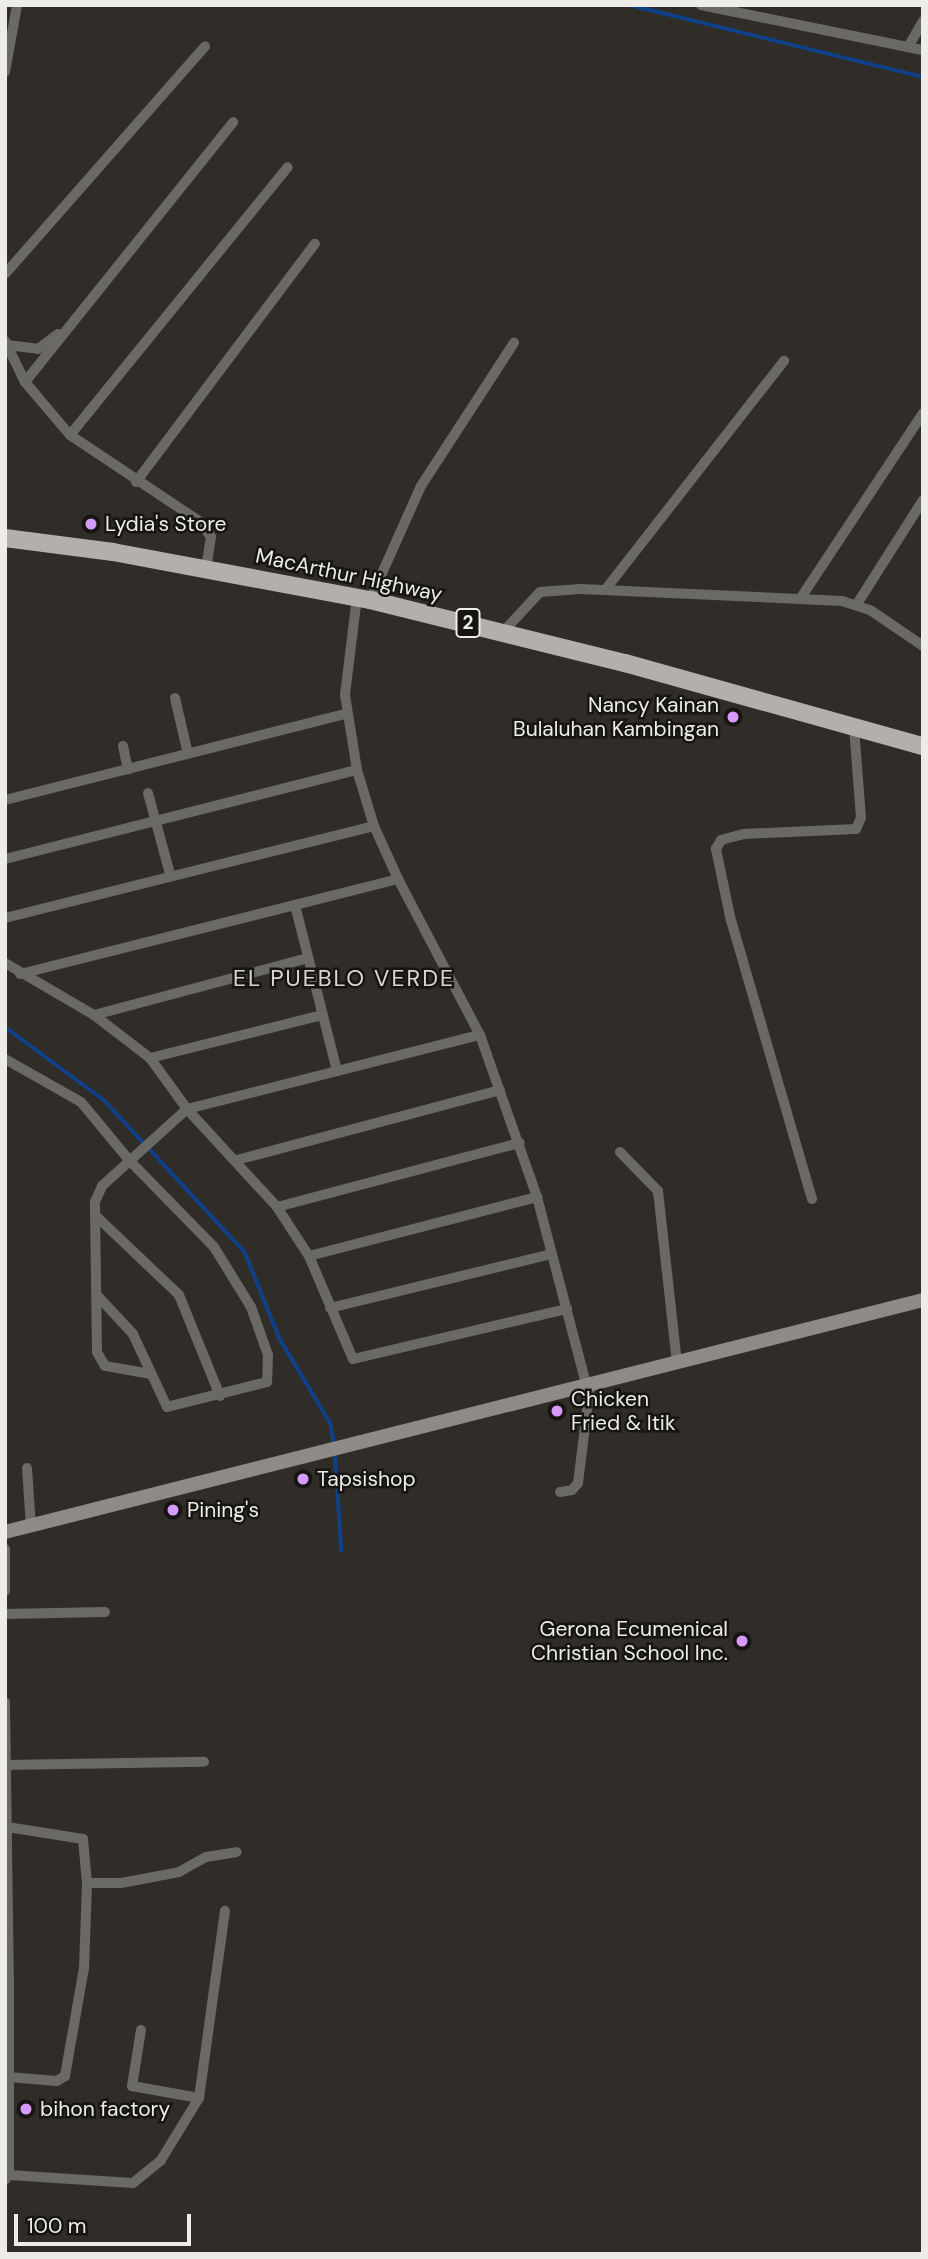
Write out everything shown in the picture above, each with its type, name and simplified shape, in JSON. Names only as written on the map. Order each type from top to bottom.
[{"type":"highway","name":"MacArthur Highway","points":[[5,538],[206,569],[364,598],[503,632],[923,746]]},
{"type":"main road","points":[[5,1532],[923,1300]]},
{"type":"street","points":[[5,72],[17,5]]},
{"type":"street","points":[[701,5],[923,50]]},
{"type":"street","points":[[908,47],[923,21]]},
{"type":"street","points":[[5,274],[205,46]]},
{"type":"street","points":[[25,382],[233,122]]},
{"type":"street","points":[[70,435],[288,167]]},
{"type":"street","points":[[136,482],[315,244]]},
{"type":"street","points":[[6,343],[38,349],[67,328]]},
{"type":"street","points":[[6,343],[25,382],[70,435],[206,530],[211,537],[206,569]]},
{"type":"street","points":[[514,343],[421,486],[364,598],[346,714],[374,825],[398,879],[480,1035],[537,1197],[588,1386],[579,1483],[572,1490],[560,1492]]},
{"type":"street","points":[[605,590],[784,361]]},
{"type":"street","points":[[800,599],[923,413]]},
{"type":"street","points":[[857,604],[923,500]]},
{"type":"street","points":[[503,632],[540,592],[605,590],[857,604],[923,646]]},
{"type":"street","points":[[175,698],[188,754]]},
{"type":"street","points":[[5,800],[346,714]]},
{"type":"street","points":[[812,1199],[734,932],[716,849],[721,840],[743,834],[856,829],[861,818],[855,727]]},
{"type":"street","points":[[123,746],[128,769]]},
{"type":"street","points":[[5,859],[358,770]]},
{"type":"street","points":[[148,793],[170,874]]},
{"type":"street","points":[[5,918],[170,874],[374,825]]},
{"type":"street","points":[[20,974],[398,879]]},
{"type":"street","points":[[295,905],[337,1071]]},
{"type":"street","points":[[94,1015],[309,958]]},
{"type":"street","points":[[5,963],[94,1015],[150,1058],[187,1109],[237,1160],[277,1207],[309,1256],[353,1359],[567,1309]]},
{"type":"street","points":[[150,1058],[322,1015]]},
{"type":"street","points":[[151,1374],[110,1368],[100,1360],[95,1215],[99,1190],[187,1109],[480,1035]]},
{"type":"street","points":[[5,1059],[81,1102],[214,1247],[251,1307],[270,1375],[261,1386],[167,1407],[133,1334],[96,1294]]},
{"type":"street","points":[[237,1160],[500,1090]]},
{"type":"street","points":[[277,1207],[520,1143]]},
{"type":"street","points":[[620,1152],[658,1191],[677,1364]]},
{"type":"street","points":[[309,1256],[537,1197]]},
{"type":"street","points":[[95,1215],[179,1295],[220,1396]]},
{"type":"street","points":[[330,1308],[552,1254]]},
{"type":"street","points":[[27,1468],[31,1526]]},
{"type":"street","points":[[5,1549],[5,1591]]},
{"type":"street","points":[[5,1614],[104,1612]]},
{"type":"street","points":[[5,1702],[7,2177],[133,2183],[161,2160],[199,2098],[225,1912]]},
{"type":"street","points":[[6,1765],[204,1762]]},
{"type":"street","points":[[7,1827],[83,1839],[88,1883],[84,1968],[65,2077],[57,2081],[8,2077]]},
{"type":"street","points":[[88,1883],[121,1883],[179,1872],[206,1857],[237,1852]]},
{"type":"street","points":[[141,2030],[134,2088],[199,2098]]},
{"type":"waterway","points":[[630,5],[923,77]]},
{"type":"waterway","points":[[5,1027],[104,1100],[245,1252],[280,1339],[331,1424],[334,1444]]},
{"type":"waterway","points":[[335,1452],[342,1551]]},
{"type":"place","name":"Lydia's Store","points":[[91,524]]},
{"type":"place","name":"Nancy Kainan Bulaluhan Kambingan","points":[[733,717]]},
{"type":"place","name":"Chicken Fried & Itik","points":[[557,1411]]},
{"type":"place","name":"Tapsishop","points":[[303,1479]]},
{"type":"place","name":"Pining's","points":[[173,1510]]},
{"type":"place","name":"Gerona Ecumenical Christian School Inc.","points":[[742,1641]]},
{"type":"place","name":"bihon factory","points":[[26,2109]]},
{"type":"district","name":"EL PUEBLO VERDE","points":[[344,978]]}]
